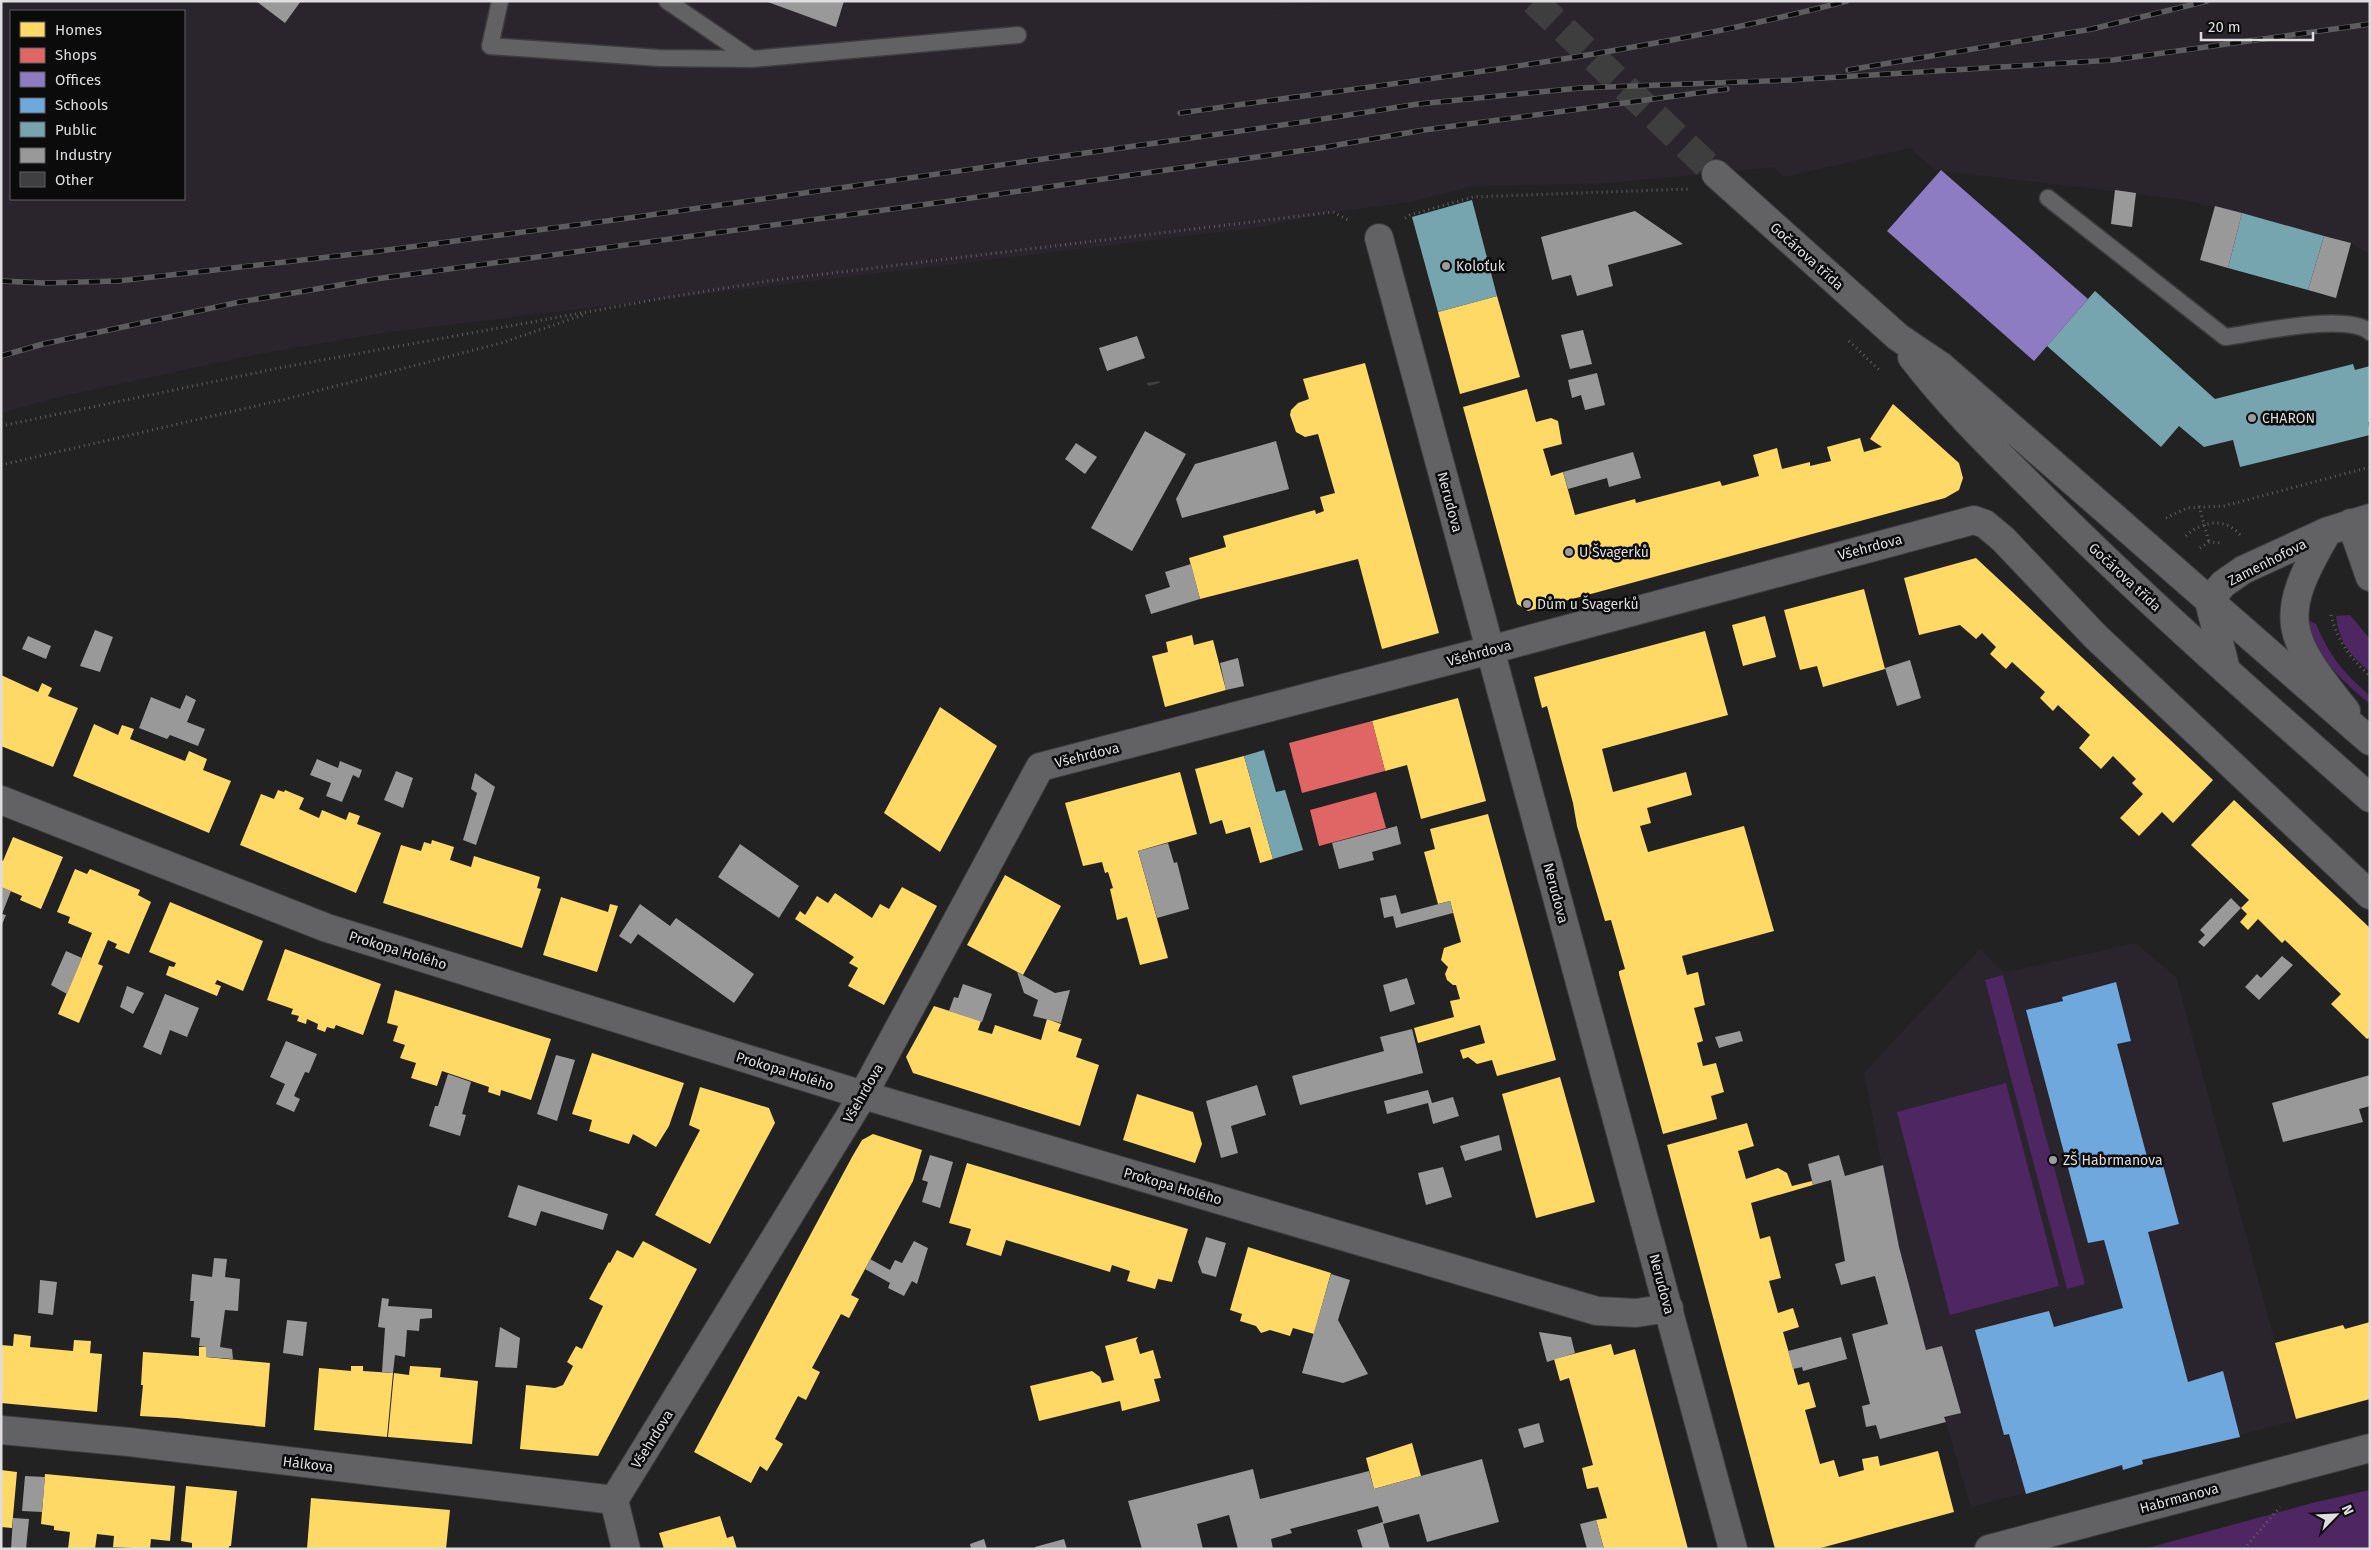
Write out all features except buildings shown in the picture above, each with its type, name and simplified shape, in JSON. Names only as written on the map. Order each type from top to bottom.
[{"type":"street","name":"Gočárova třída","points":[[1705,182],[1898,337],[1941,366],[2370,741]]},
{"type":"street","name":"Nerudova","points":[[1379,238],[1734,1549]]},
{"type":"street","name":"Gočárova třída","points":[[1898,337],[1956,411],[2102,557],[2370,798]]},
{"type":"street","name":"Všehrdova","points":[[614,1500],[863,1095],[1040,767],[1490,650],[1974,520],[1985,524],[2003,540],[2095,636],[2370,895]]},
{"type":"street","name":"Zamenhofova","points":[[2209,601],[2223,584],[2244,570],[2350,524]]},
{"type":"street","points":[[2370,577],[2350,524],[2303,575],[2294,606],[2296,630],[2309,662],[2370,741]]},
{"type":"street","points":[[2209,601],[2226,670]]},
{"type":"street","name":"Prokopa Holého","points":[[1,800],[327,928],[863,1095],[1597,1311],[1636,1313],[1669,1308]]},
{"type":"street","name":"Hálkova","points":[[1,1430],[149,1445],[614,1500]]},
{"type":"street","name":"Habrmanova","points":[[1989,1549],[2370,1448]]},
{"type":"street","points":[[614,1500],[626,1549]]},
{"type":"lane","points":[[500,1],[490,46],[659,58],[752,59],[1018,35]]},
{"type":"lane","points":[[667,1],[752,59]]},
{"type":"lane","points":[[2048,198],[2225,337],[2324,323],[2358,325],[2370,332]]},
{"type":"path","points":[[1379,238],[1410,215],[1473,197],[1705,182]]},
{"type":"path","points":[[1,426],[284,368],[597,310],[775,280],[1333,212]]},
{"type":"path","points":[[1,465],[296,397],[501,343],[597,310]]},
{"type":"path","points":[[1846,336],[1887,378]]},
{"type":"path","points":[[2165,519],[2187,508],[2224,506],[2370,467]]},
{"type":"path","points":[[2199,506],[2209,542]]},
{"type":"path","points":[[2183,539],[2204,524],[2227,524],[2237,531],[2245,542]]},
{"type":"path","points":[[2198,549],[2209,542],[2223,544],[2228,550]]},
{"type":"path","points":[[2330,612],[2335,633],[2353,661],[2370,676]]},
{"type":"path","points":[[2244,1549],[2284,1502]]},
{"type":"shaded area","points":[[1,1],[1327,1],[1262,11],[1334,1],[2370,1],[2370,255],[2351,243],[2186,200],[1935,170],[1910,148],[1784,177],[1774,167],[1608,183],[1474,186],[1410,202],[1333,212],[1261,227],[389,332],[253,355],[59,397],[1,413]]},
{"type":"shaded area","points":[[2350,615],[2370,639],[2370,672],[2351,654],[2340,633],[2336,616]]},
{"type":"shaded area","points":[[2308,620],[2316,624],[2338,663],[2370,696],[2370,704],[2340,677],[2323,657],[2316,646]]},
{"type":"shaded area","name":"ZŠ Habrmanova","points":[[2135,943],[2176,977],[2296,1420],[1971,1507],[1898,1247],[1864,1073],[1980,949],[2005,973]]},
{"type":"shaded area","points":[[2003,975],[2085,1284],[2067,1289],[1985,980]]},
{"type":"shaded area","points":[[2006,1083],[2059,1286],[1950,1315],[1897,1112]]},
{"type":"shaded area","points":[[2370,1490],[2370,1549],[2144,1549],[2316,1502]]},
{"type":"tunnel","points":[[1534,1],[1716,174]]},
{"type":"railway","points":[[1180,113],[1432,79],[1599,53],[1765,21],[1847,1]]},
{"type":"railway","points":[[1848,70],[2092,29],[2207,1]]},
{"type":"railway","points":[[1,281],[44,283],[118,281],[372,252],[636,217],[1418,104],[1580,88],[1790,80],[2113,60],[2370,24]]},
{"type":"railway","points":[[1,356],[43,344],[240,302],[375,279],[943,202],[1320,148],[1424,130],[1727,89]]},
{"type":"place","name":"Koloťuk","points":[[1446,266]]},
{"type":"place","name":"CHARON","points":[[2252,418]]},
{"type":"place","name":"U Švagerků","points":[[1569,552]]},
{"type":"place","name":"Dům u Švagerků","points":[[1527,604]]},
{"type":"place","name":"ZŠ Habrmanova","points":[[2053,1160]]}]
